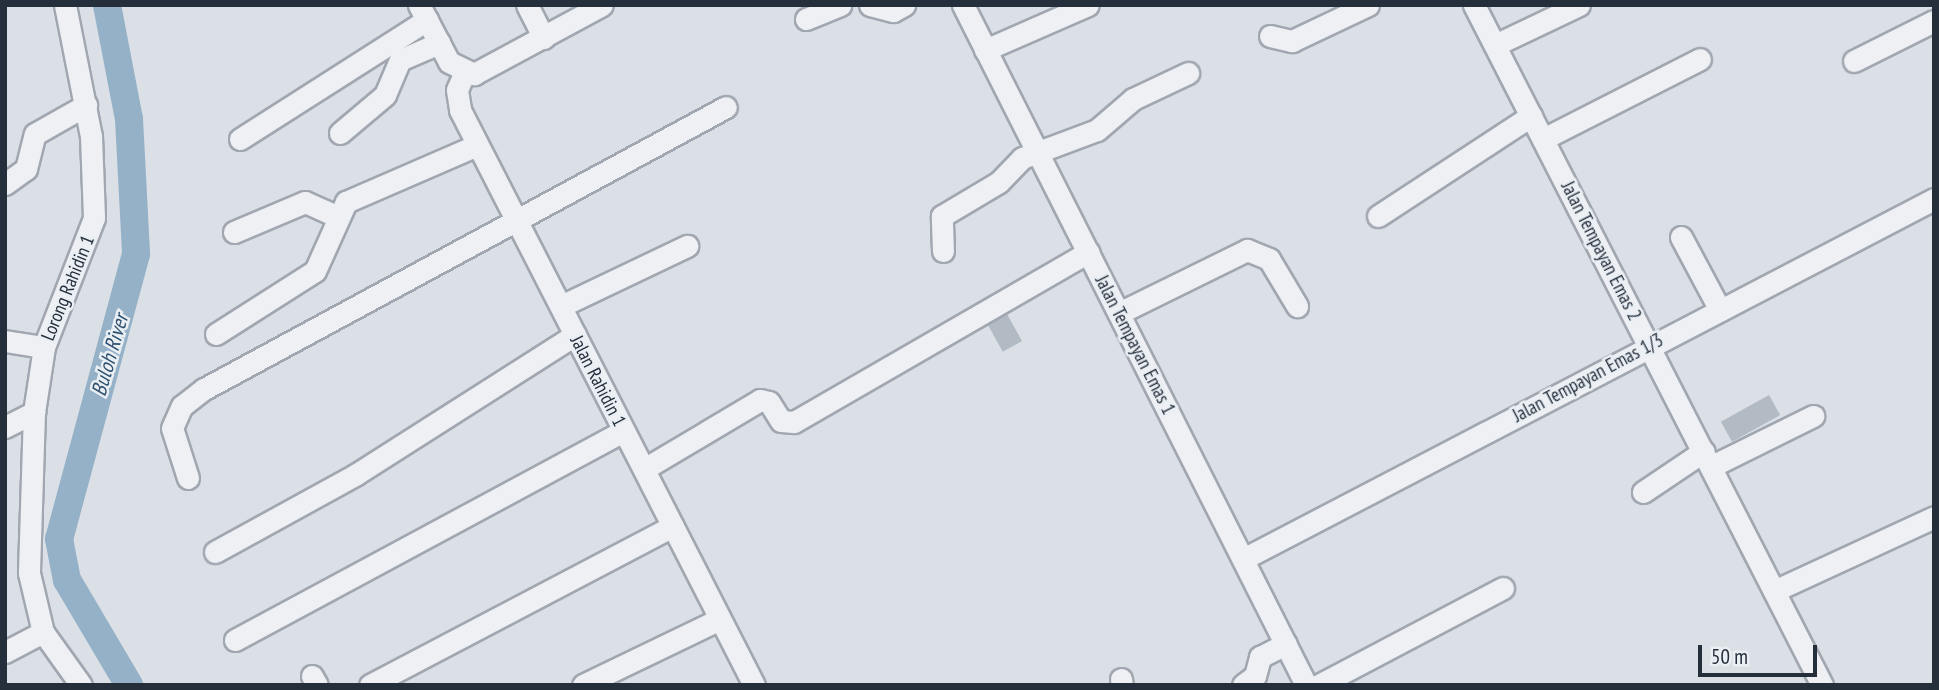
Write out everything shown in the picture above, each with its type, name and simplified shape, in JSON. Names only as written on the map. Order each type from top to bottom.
[{"type":"street","name":"Lorong Rahidin 1","points":[[65,5],[86,105],[94,218],[44,347],[34,412],[29,573],[43,632],[81,685]]},
{"type":"street","points":[[527,5],[544,38]]},
{"type":"street","points":[[240,139],[423,13],[439,43],[464,74],[484,71],[601,5]]},
{"type":"street","points":[[806,19],[840,5]]},
{"type":"street","points":[[870,5],[893,11],[904,5]]},
{"type":"street","name":"Jalan Tempayan Emas 1","points":[[963,5],[1306,685]]},
{"type":"street","points":[[985,50],[1088,5]]},
{"type":"street","points":[[1270,36],[1292,41],[1368,5]]},
{"type":"street","name":"Jalan Tempayan Emas 2","points":[[1474,5],[1822,685]]},
{"type":"street","points":[[1494,45],[1579,5]]},
{"type":"street","points":[[1854,61],[1934,21]]},
{"type":"street","points":[[340,133],[385,96],[400,60],[439,43]]},
{"type":"street","points":[[1543,139],[1700,59]]},
{"type":"street","points":[[943,251],[942,216],[999,182],[1036,150],[1097,130],[1133,99],[1188,73]]},
{"type":"street","name":"Jalan Rahidin 1","points":[[464,74],[457,100],[477,145],[754,685]]},
{"type":"street","points":[[5,184],[26,169],[35,134],[86,105]]},
{"type":"street","points":[[188,478],[172,428],[182,406],[516,218],[726,107]]},
{"type":"street","points":[[1378,216],[1531,116]]},
{"type":"street","points":[[216,334],[315,271],[336,216],[346,202],[477,145]]},
{"type":"street","name":"Jalan Tempayan Emas 1/3","points":[[1243,559],[1934,199]]},
{"type":"street","points":[[234,232],[295,204],[336,216]]},
{"type":"street","points":[[1681,237],[1720,310]]},
{"type":"street","points":[[561,306],[687,246]]},
{"type":"street","points":[[1119,313],[1247,250],[1269,259],[1297,306]]},
{"type":"street","points":[[644,469],[760,400],[769,402],[781,421],[794,422],[1088,253]]},
{"type":"street","points":[[215,552],[355,475],[575,335]]},
{"type":"street","points":[[5,341],[44,347]]},
{"type":"street","points":[[5,427],[34,412]]},
{"type":"street","points":[[1643,492],[1708,458],[1813,416]]},
{"type":"street","points":[[234,640],[623,430]]},
{"type":"street","points":[[1774,591],[1934,517]]},
{"type":"street","points":[[370,685],[673,526]]},
{"type":"street","points":[[1319,685],[1503,588]]},
{"type":"street","points":[[583,685],[720,619]]},
{"type":"street","points":[[5,652],[43,632]]},
{"type":"street","points":[[1243,685],[1255,676],[1260,657],[1286,644]]},
{"type":"building","points":[[1007,314],[1022,341],[1003,352],[988,325]]},
{"type":"building","points":[[1769,395],[1780,415],[1732,442],[1721,422]]},
{"type":"waterway","name":"Buloh River","points":[[107,5],[129,119],[136,254],[59,539],[67,580],[129,685]]}]
